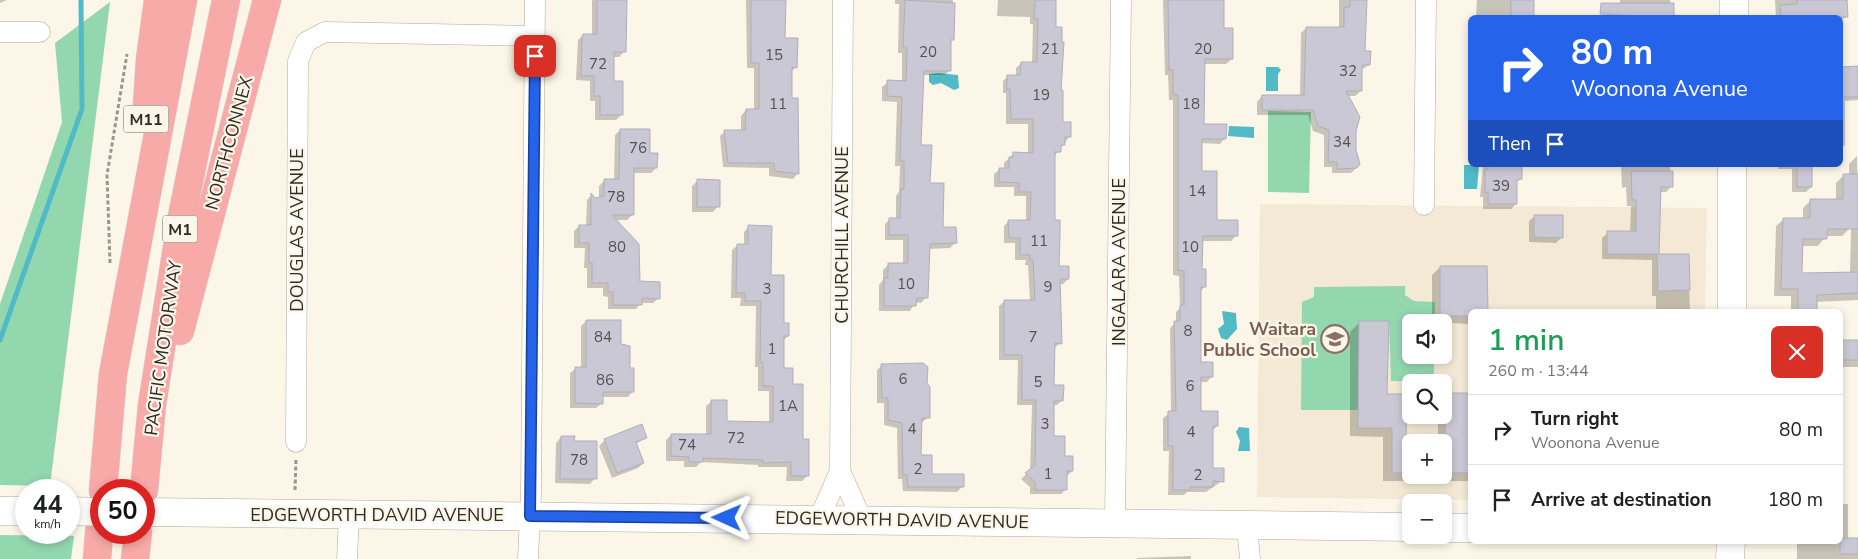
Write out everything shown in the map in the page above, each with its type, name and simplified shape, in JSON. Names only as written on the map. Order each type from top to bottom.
[{"type":"highway","name":"M11","points":[[138,238],[150,59],[158,0]]},
{"type":"highway","name":"M1","points":[[104,479],[113,374],[183,0]]},
{"type":"highway","name":"PACIFIC MOTORWAY","points":[[145,479],[152,405],[182,216],[226,0]]},
{"type":"highway","name":"NORTHCONNEX","points":[[147,461],[267,0]]},
{"type":"highway","points":[[97,559],[98,544]]},
{"type":"highway","points":[[135,559],[137,544]]},
{"type":"main road","points":[[1734,0],[1734,15]]},
{"type":"main road","points":[[1732,167],[1732,309]]},
{"type":"main road","points":[[0,511],[15,511]]},
{"type":"main road","name":"EDGEWORTH DAVID AVENUE","points":[[155,512],[1402,527]]},
{"type":"main road","points":[[1452,528],[1468,528]]},
{"type":"main road","points":[[1730,544],[1730,559]]},
{"type":"street","points":[[528,559],[535,0]]},
{"type":"street","name":"CHURCHILL AVENUE","points":[[819,519],[840,471],[844,0]]},
{"type":"street","name":"INGALARA AVENUE","points":[[1116,523],[1121,0]]},
{"type":"street","points":[[1424,205],[1426,0]]},
{"type":"street","points":[[0,32],[40,32]]},
{"type":"street","name":"DOUGLAS AVENUE","points":[[296,442],[298,61],[306,42],[325,32],[535,36]]},
{"type":"street","name":"CHURCHILL AVENUE","points":[[840,471],[862,520]]},
{"type":"street","points":[[347,559],[349,516]]},
{"type":"street","points":[[1247,526],[1250,559]]},
{"type":"path","points":[[110,265],[107,175],[128,44]]},
{"type":"path","points":[[295,490],[296,442]]},
{"type":"shaded area","name":"Waitara Public School","points":[[1260,204],[1707,208],[1705,309],[1468,309],[1468,500],[1452,500],[1452,494],[1402,494],[1402,499],[1257,497]]},
{"type":"green space","points":[[110,2],[51,479],[15,479],[15,485],[0,485],[0,304],[62,122],[55,43]]},
{"type":"green space","points":[[1268,111],[1311,112],[1309,193],[1268,192]]},
{"type":"green space","points":[[1405,286],[1405,295],[1414,301],[1435,302],[1435,314],[1402,314],[1402,364],[1434,364],[1434,374],[1402,374],[1402,381],[1391,381],[1389,321],[1359,321],[1359,410],[1301,410],[1302,302],[1314,297],[1314,287]]},
{"type":"green space","points":[[0,535],[15,535],[15,544],[73,544],[71,559],[0,559]]},
{"type":"water","points":[[1266,67],[1278,67],[1281,70],[1278,74],[1278,91],[1266,91]]},
{"type":"water","points":[[929,74],[958,75],[959,88],[954,90],[941,83],[933,85],[929,82]]},
{"type":"water","points":[[1229,126],[1254,127],[1254,138],[1228,136]]},
{"type":"water","points":[[1464,165],[1479,167],[1477,189],[1464,189]]},
{"type":"water","points":[[1222,311],[1236,313],[1237,329],[1227,340],[1221,338],[1218,329],[1224,324]]},
{"type":"water","points":[[1239,427],[1249,428],[1250,451],[1238,451],[1240,441],[1236,432]]},
{"type":"building","points":[[597,0],[627,0],[626,52],[614,52],[614,81],[623,81],[623,115],[600,115],[600,96],[594,96],[594,76],[581,76],[582,37],[583,34],[597,34]]},
{"type":"building","points":[[751,0],[786,0],[785,38],[798,38],[797,68],[792,67],[792,98],[798,98],[799,174],[774,171],[774,163],[728,163],[724,130],[745,130],[746,109],[759,109],[759,63],[751,63]]},
{"type":"building","points":[[905,0],[955,3],[954,40],[951,40],[951,71],[924,71],[921,145],[932,145],[930,183],[944,183],[943,227],[956,227],[957,243],[930,244],[928,298],[917,298],[916,306],[884,306],[884,278],[888,278],[888,263],[908,263],[908,235],[889,235],[889,218],[900,218],[901,189],[904,189],[904,161],[900,161],[902,97],[887,96],[887,80],[906,81],[907,48],[903,48]]},
{"type":"building","points":[[1035,0],[1056,0],[1056,27],[1062,27],[1062,42],[1064,42],[1061,90],[1063,90],[1063,122],[1071,122],[1071,137],[1065,137],[1065,145],[1061,145],[1061,152],[1055,152],[1055,220],[1060,220],[1059,266],[1069,266],[1069,279],[1060,279],[1062,344],[1055,343],[1054,385],[1064,385],[1063,401],[1054,401],[1054,436],[1065,436],[1065,456],[1073,456],[1073,471],[1067,471],[1067,490],[1035,490],[1035,482],[1025,473],[1035,465],[1036,400],[1022,400],[1022,355],[1004,355],[1004,300],[1035,300],[1033,260],[1030,260],[1030,255],[1020,255],[1020,238],[1009,238],[1008,220],[1030,220],[1031,192],[1019,192],[1019,183],[999,182],[999,168],[1009,168],[1009,157],[1013,157],[1013,152],[1033,153],[1033,119],[1011,119],[1010,89],[1007,89],[1007,75],[1020,75],[1021,62],[1037,62],[1038,19],[1034,19]]},
{"type":"building","points":[[1168,0],[1224,0],[1224,28],[1233,28],[1233,59],[1205,59],[1204,124],[1227,124],[1226,139],[1202,139],[1202,171],[1217,171],[1217,220],[1238,220],[1238,236],[1203,236],[1202,269],[1206,269],[1206,287],[1201,287],[1201,362],[1213,362],[1213,377],[1201,377],[1201,411],[1218,411],[1218,426],[1213,426],[1213,468],[1224,468],[1224,482],[1213,481],[1213,487],[1190,487],[1190,490],[1173,490],[1173,446],[1168,446],[1168,411],[1176,411],[1174,321],[1180,321],[1180,305],[1184,305],[1184,271],[1178,270],[1178,95],[1174,95],[1173,90],[1173,70],[1169,70]]},
{"type":"building","points":[[1350,0],[1367,0],[1365,51],[1371,51],[1370,65],[1362,65],[1362,91],[1346,91],[1360,117],[1356,131],[1356,150],[1360,164],[1357,168],[1337,169],[1337,162],[1328,162],[1329,130],[1318,126],[1313,110],[1262,110],[1262,95],[1304,95],[1306,27],[1344,27],[1344,7],[1350,7]]},
{"type":"building","points":[[1511,0],[1534,0],[1534,15],[1511,15]]},
{"type":"building","points":[[1797,0],[1847,0],[1848,17],[1843,17],[1843,15],[1781,15],[1780,5],[1797,4]]},
{"type":"building","points":[[1601,3],[1674,3],[1674,15],[1600,14]]},
{"type":"building","points":[[1858,66],[1858,97],[1843,97],[1843,67]]},
{"type":"building","points":[[620,129],[650,129],[650,153],[658,153],[657,168],[634,168],[634,215],[612,215],[639,244],[640,281],[660,282],[660,299],[642,298],[642,305],[613,305],[613,292],[608,292],[608,283],[592,283],[589,243],[579,243],[579,225],[591,225],[591,193],[595,198],[604,196],[604,179],[619,179]]},
{"type":"building","points":[[1488,167],[1522,167],[1522,179],[1517,180],[1517,204],[1488,204],[1488,192],[1485,193],[1485,170]]},
{"type":"building","points":[[1797,167],[1812,167],[1812,187],[1797,187]]},
{"type":"building","points":[[1631,171],[1673,171],[1673,187],[1661,187],[1659,254],[1689,254],[1690,290],[1658,291],[1657,254],[1607,254],[1607,231],[1636,231],[1636,200],[1632,200]]},
{"type":"building","points":[[1843,174],[1858,174],[1858,229],[1827,229],[1827,239],[1803,239],[1802,273],[1858,272],[1858,293],[1817,295],[1817,309],[1798,309],[1798,289],[1781,289],[1783,218],[1810,218],[1810,199],[1843,199]]},
{"type":"building","points":[[697,179],[720,180],[720,207],[697,207]]},
{"type":"building","points":[[1534,215],[1563,215],[1563,238],[1534,237]]},
{"type":"building","points":[[748,225],[772,226],[771,275],[784,275],[784,323],[789,323],[789,336],[784,336],[784,368],[793,368],[793,384],[803,384],[803,439],[809,439],[809,476],[791,476],[791,462],[763,463],[763,460],[703,458],[703,462],[689,462],[689,457],[671,456],[671,434],[711,434],[711,400],[727,400],[727,421],[773,422],[773,386],[763,386],[763,362],[760,362],[761,301],[745,301],[745,293],[736,293],[737,244],[748,244]]},
{"type":"building","points":[[1440,266],[1487,266],[1488,309],[1468,309],[1468,316],[1440,314]]},
{"type":"building","points":[[586,320],[621,320],[621,344],[630,346],[630,368],[634,368],[634,392],[603,392],[603,404],[575,403],[575,367],[586,367]]},
{"type":"building","points":[[1359,321],[1389,321],[1387,394],[1402,394],[1402,424],[1406,424],[1406,434],[1402,434],[1402,473],[1392,473],[1392,428],[1358,428]]},
{"type":"building","points":[[1843,340],[1858,340],[1858,360],[1843,360]]},
{"type":"building","points":[[923,363],[928,367],[927,383],[930,387],[930,418],[922,418],[921,455],[932,455],[932,474],[964,474],[964,487],[908,487],[907,475],[903,475],[902,423],[888,420],[888,398],[882,398],[881,364]]},
{"type":"building","points":[[1452,393],[1468,393],[1468,473],[1452,473],[1452,434],[1445,434],[1445,424],[1452,424]]},
{"type":"building","points":[[642,424],[647,438],[636,442],[644,463],[617,473],[604,439]]},
{"type":"building","points":[[561,436],[575,436],[574,441],[597,441],[597,479],[560,479]]},
{"type":"building","points":[[1843,538],[1858,538],[1858,554],[1840,554],[1840,544],[1843,544]]},
{"type":"waterway","points":[[0,340],[82,109],[81,0]]},
{"type":"place","name":"Waitara Public School","points":[[1335,339]]},
{"type":"route","points":[[535,56],[530,516],[727,518]]}]
